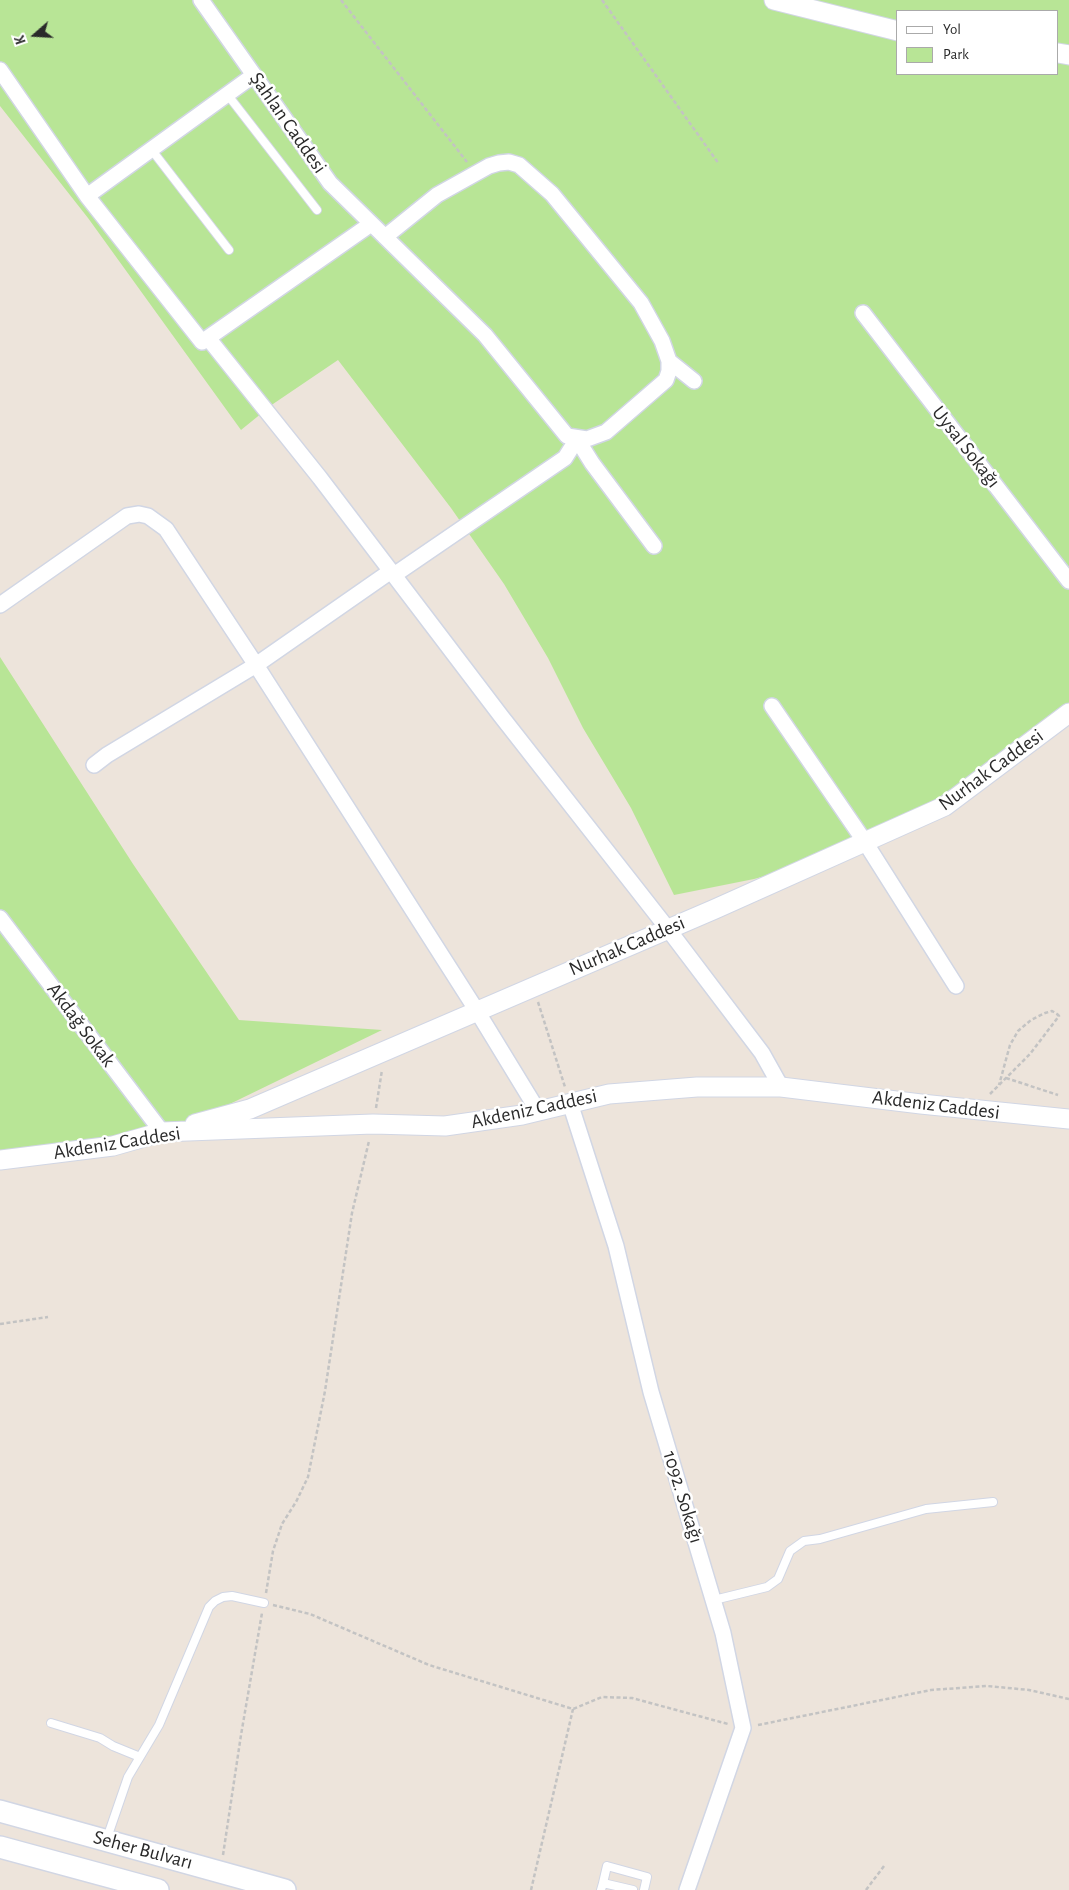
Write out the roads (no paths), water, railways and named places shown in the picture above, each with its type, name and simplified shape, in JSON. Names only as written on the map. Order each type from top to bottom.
[{"type":"main road","name":"Seher Bulvarı","points":[[0,1811],[285,1890]]},
{"type":"main road","name":"Seher Bulvarı","points":[[0,1847],[158,1890]]},
{"type":"street","name":"Şahlan Caddesi","points":[[201,0],[330,184],[485,334],[567,436],[577,439]]},
{"type":"street","points":[[774,0],[896,30]]},
{"type":"street","points":[[0,70],[87,196],[202,342],[371,224]]},
{"type":"street","points":[[87,196],[254,75]]},
{"type":"street","points":[[385,237],[437,195],[476,173],[499,163],[509,162],[520,165],[552,194],[642,303],[662,342],[669,361],[669,371],[666,380],[606,432],[587,439],[577,439]]},
{"type":"street","name":"Uysal Sokağı","points":[[863,313],[1069,581]]},
{"type":"street","points":[[208,338],[320,478],[668,929],[762,1053],[781,1087]]},
{"type":"street","points":[[669,361],[694,381]]},
{"type":"street","points":[[577,439],[654,546]]},
{"type":"street","points":[[94,765],[107,755],[256,665],[565,458],[577,439]]},
{"type":"street","points":[[0,605],[127,516],[139,514],[155,520],[166,529],[256,665],[477,1011],[538,1111]]},
{"type":"street","points":[[772,706],[865,842],[956,986]]},
{"type":"street","name":"Nurhak Caddesi","points":[[162,1132],[250,1109],[668,929],[945,806],[1069,713]]},
{"type":"street","name":"Akdağ Sokak","points":[[0,918],[162,1132]]},
{"type":"street","name":"Akdeniz Caddesi","points":[[0,1160],[113,1146],[162,1132],[373,1124],[445,1126],[538,1111],[609,1094],[697,1087],[781,1087],[1068,1121]]},
{"type":"street","name":"1092. Sokağı","points":[[570,1103],[616,1246],[652,1392],[714,1600],[743,1728],[687,1890]]},
{"type":"lane","points":[[228,94],[317,210]]},
{"type":"lane","points":[[151,149],[229,250]]},
{"type":"lane","points":[[714,1600],[767,1587],[778,1579],[790,1551],[804,1541],[820,1539],[926,1509],[993,1502]]},
{"type":"lane","points":[[106,1840],[128,1777],[158,1724],[209,1608],[215,1601],[223,1597],[232,1596],[264,1603]]},
{"type":"lane","points":[[51,1723],[94,1736],[140,1756]]},
{"type":"lane","points":[[633,1890],[602,1886],[607,1866],[647,1878],[644,1890]]}]
